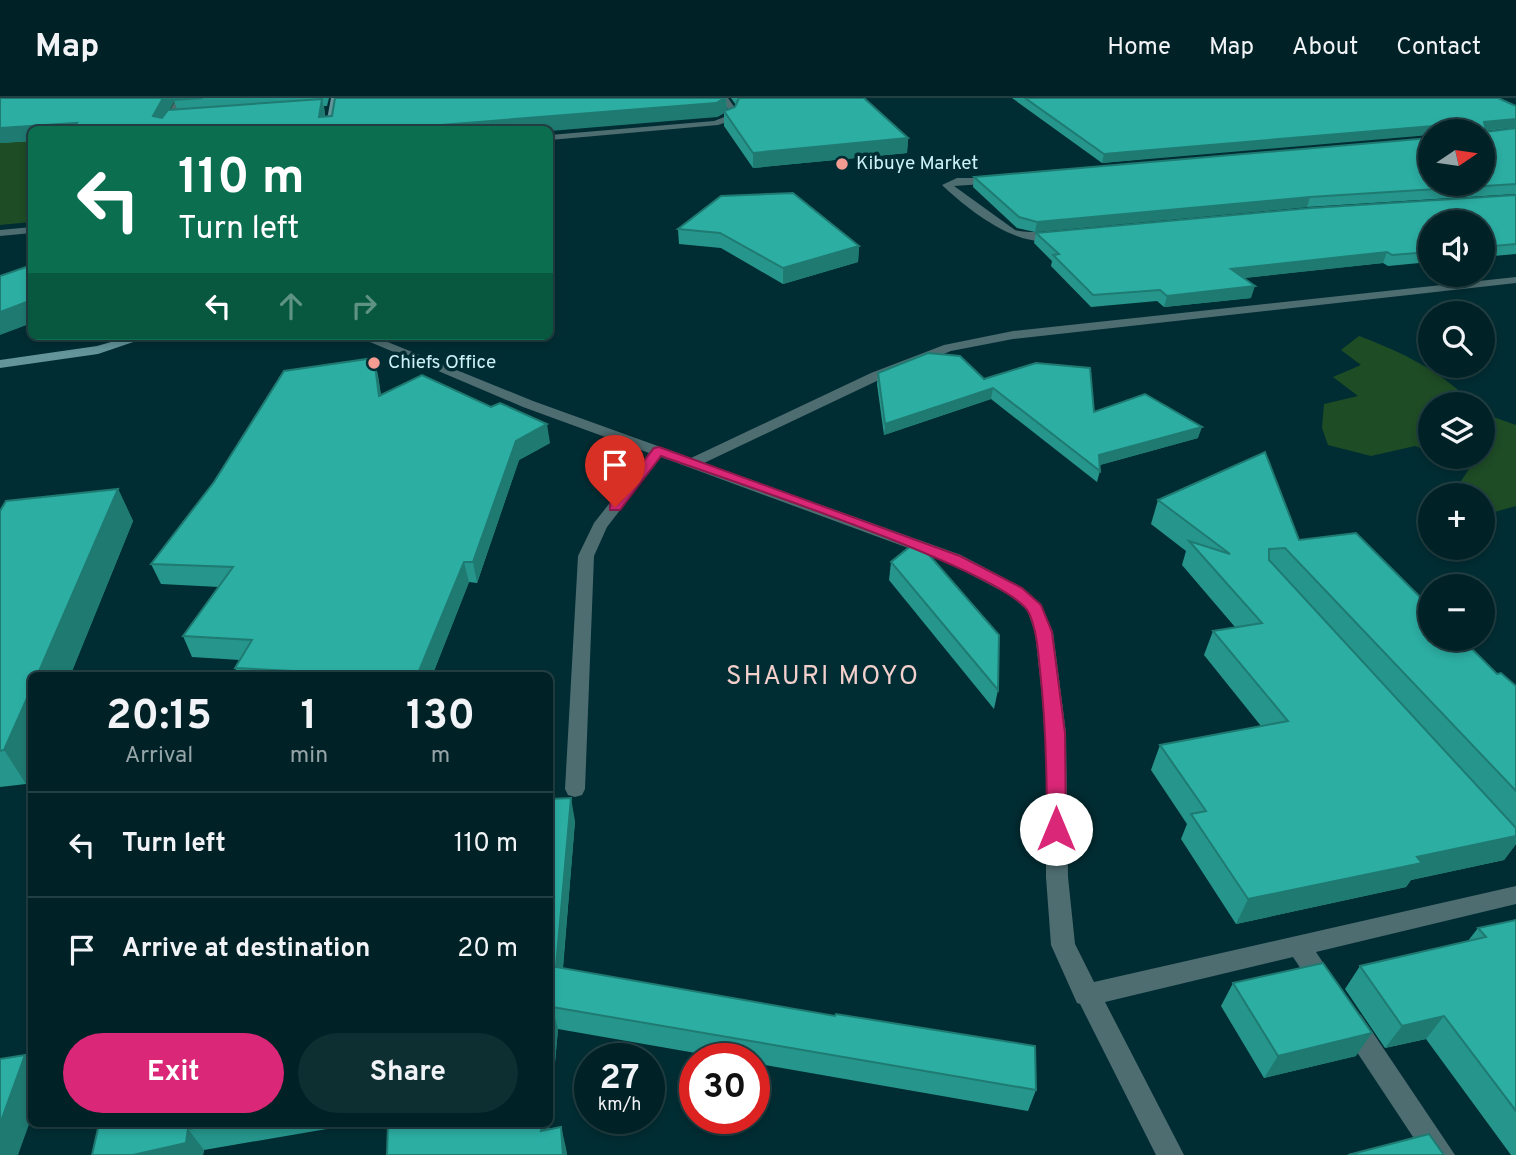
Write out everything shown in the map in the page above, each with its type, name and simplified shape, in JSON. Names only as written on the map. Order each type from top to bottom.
[{"type":"street","points":[[165,126],[181,98]]},
{"type":"street","points":[[330,126],[335,98]]},
{"type":"street","points":[[553,138],[715,123],[730,118],[734,112],[724,98]]},
{"type":"street","points":[[319,111],[333,110]]},
{"type":"street","points":[[168,120],[182,119]]},
{"type":"street","points":[[1004,180],[957,181],[947,185],[1017,235],[1035,238],[1074,234]]},
{"type":"street","points":[[0,233],[28,230]]},
{"type":"street","points":[[693,463],[876,376],[948,348],[1013,335],[1516,280]]},
{"type":"street","points":[[0,364],[98,349],[131,340]]},
{"type":"street","points":[[372,340],[528,404],[955,559],[1017,592],[1035,608],[1044,632],[1056,733],[1056,877],[1063,945],[1086,995],[1170,1155]]},
{"type":"street","points":[[575,789],[586,556],[600,526],[659,450]]},
{"type":"street","points":[[1086,995],[1516,895]]},
{"type":"street","points":[[1298,945],[1441,1155]]},
{"type":"green space","points":[[0,98],[205,98],[189,126],[28,126],[28,222],[0,225]]},
{"type":"green space","points":[[1359,336],[1418,363],[1418,378],[1442,378],[1461,392],[1418,392],[1418,447],[1371,456],[1328,445],[1322,428],[1324,404],[1358,396],[1333,377],[1361,365],[1341,350]]},
{"type":"green space","points":[[1495,418],[1516,425],[1516,506],[1495,512],[1495,483],[1460,483],[1469,469],[1495,469]]},
{"type":"building","points":[[0,98],[163,98],[153,116],[162,118],[168,110],[322,99],[319,117],[332,116],[335,98],[725,98],[716,103],[428,126],[75,126],[77,123],[0,128]]},
{"type":"building","points":[[739,98],[864,98],[908,138],[753,153],[724,111],[735,107]]},
{"type":"building","points":[[1025,98],[1498,98],[1516,106],[1516,119],[1418,119],[1418,127],[1104,154]]},
{"type":"building","points":[[1516,128],[1516,184],[1495,185],[1495,131]]},
{"type":"building","points":[[1418,139],[1418,190],[1310,197],[1037,222],[1019,217],[974,177]]},
{"type":"building","points":[[793,193],[859,246],[783,268],[720,233],[678,229],[721,196]]},
{"type":"building","points":[[1516,195],[1516,244],[1495,246],[1495,210],[1418,210],[1418,253],[1392,255],[1387,252],[1231,269],[1255,286],[1167,296],[1160,290],[1093,295],[1053,255],[1059,254],[1036,233],[1311,208]]},
{"type":"building","points":[[28,266],[28,302],[0,312],[0,276]]},
{"type":"building","points":[[928,353],[960,356],[984,379],[1036,363],[1090,368],[1094,412],[1145,394],[1202,427],[1099,455],[1100,471],[993,388],[885,424],[878,373]]},
{"type":"building","points":[[374,358],[379,396],[422,375],[491,407],[500,403],[547,424],[516,441],[473,562],[464,562],[419,672],[312,672],[235,668],[252,640],[183,636],[233,567],[151,564],[214,482],[284,371]]},
{"type":"building","points":[[1265,452],[1299,540],[1356,533],[1418,595],[1418,651],[1474,651],[1497,674],[1501,673],[1516,686],[1516,791],[1285,548],[1269,549],[1269,560],[1516,828],[1516,836],[1417,857],[1422,863],[1248,899],[1191,814],[1206,811],[1160,745],[1288,721],[1213,631],[1262,623],[1189,541],[1230,554],[1158,500]]},
{"type":"building","points":[[118,489],[39,672],[28,672],[28,696],[4,750],[0,751],[0,511],[6,501]]},
{"type":"building","points":[[917,541],[999,635],[998,690],[891,562]]},
{"type":"building","points":[[571,798],[556,967],[835,1016],[836,1014],[1035,1046],[1036,1090],[770,1043],[553,1007],[553,799]]},
{"type":"building","points":[[1516,920],[1516,1111],[1444,1016],[1402,1026],[1360,966],[1486,937],[1478,928]]},
{"type":"building","points":[[1323,963],[1372,1033],[1278,1056],[1233,983]]},
{"type":"building","points":[[25,1055],[0,1124],[0,1059]]},
{"type":"building","points":[[98,1127],[202,1127],[188,1129],[186,1143],[133,1155],[92,1155]]},
{"type":"building","points":[[388,1127],[542,1127],[541,1131],[561,1127],[563,1155],[387,1155]]},
{"type":"building","points":[[1429,1134],[1444,1155],[1348,1155]]},
{"type":"place","name":"Kibuye Market","points":[[842,164]]},
{"type":"place","name":"Chiefs Office","points":[[374,363]]},
{"type":"district","name":"SHAURI MOYO","points":[[823,677]]},
{"type":"route","points":[[615,507],[659,450],[955,559],[1017,592],[1035,608],[1044,632],[1056,733],[1056,829]]}]
